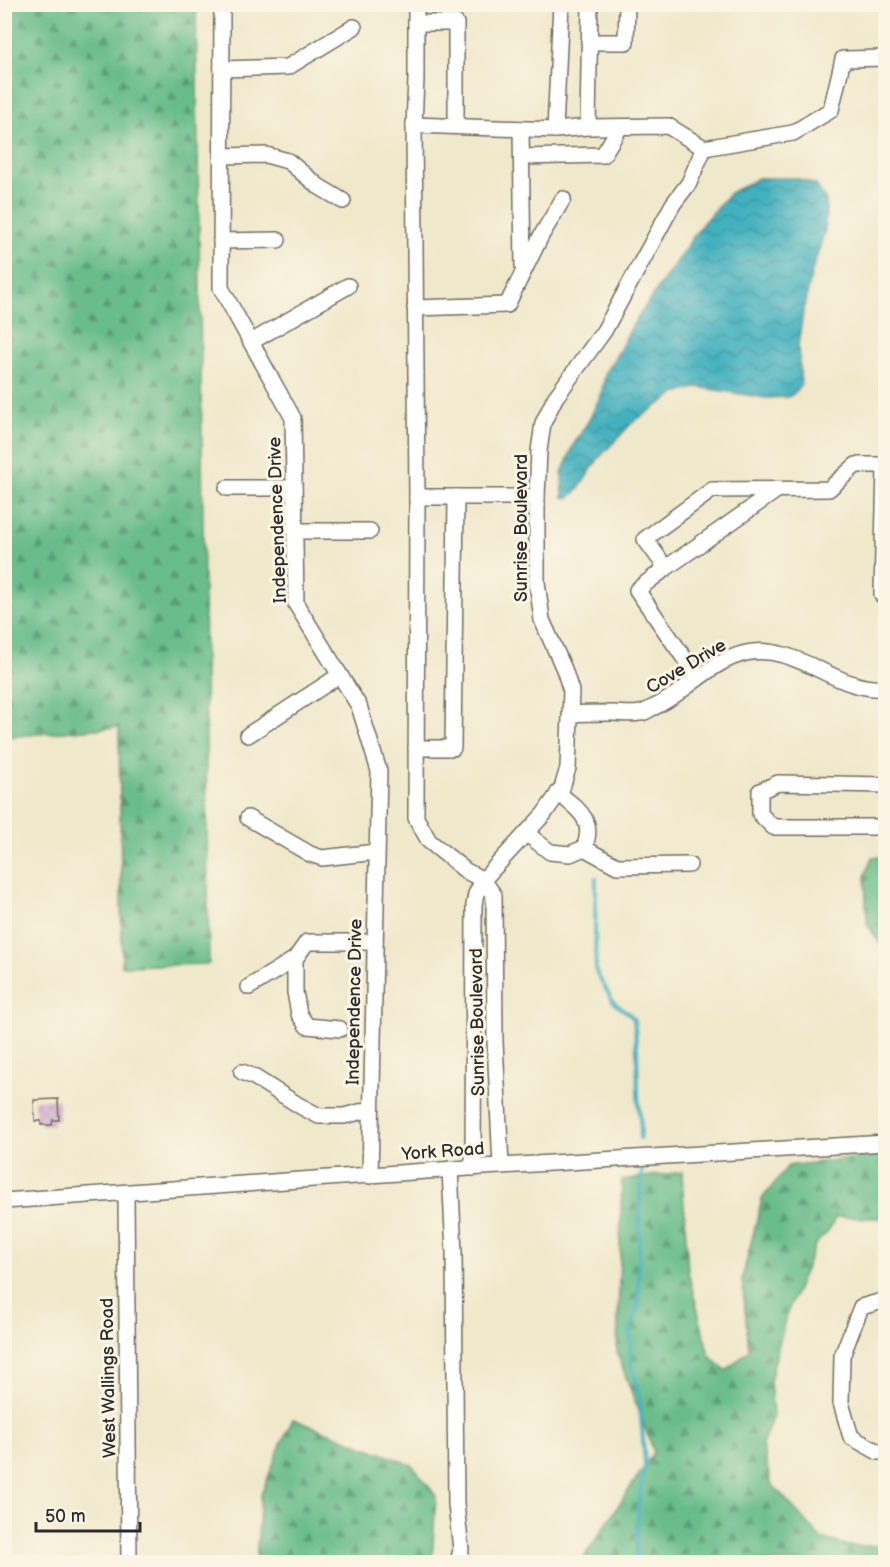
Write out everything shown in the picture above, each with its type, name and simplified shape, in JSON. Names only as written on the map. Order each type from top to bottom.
[{"type":"street","name":"Independence Drive","points":[[222,4],[221,288],[292,418],[296,604],[359,706],[379,771],[370,1176]]},
{"type":"street","points":[[416,4],[414,125],[417,497],[416,818],[429,841],[466,871],[483,880]]},
{"type":"street","points":[[555,130],[561,4]]},
{"type":"street","points":[[588,127],[590,4]]},
{"type":"street","points":[[589,42],[626,42],[627,4]]},
{"type":"street","points":[[416,23],[456,23],[456,126]]},
{"type":"street","points":[[222,69],[288,67],[354,27]]},
{"type":"street","points":[[414,125],[555,130],[588,127],[668,126],[704,148],[793,133],[831,110],[843,59],[885,58]]},
{"type":"street","points":[[522,157],[603,155],[620,127]]},
{"type":"street","points":[[521,129],[523,272]]},
{"type":"street","name":"Sunrise Boulevard","points":[[473,1168],[474,905],[476,894],[483,880],[544,814],[562,788],[568,768],[571,691],[542,620],[537,582],[537,497],[543,423],[555,398],[604,331],[673,204],[689,183],[704,148]]},
{"type":"street","points":[[222,156],[267,155],[288,161],[318,186],[343,201]]},
{"type":"street","points":[[415,308],[507,305],[541,236],[563,199]]},
{"type":"street","points":[[221,241],[278,240]]},
{"type":"street","points":[[251,342],[348,286]]},
{"type":"street","points":[[666,568],[645,539],[712,490],[829,489],[855,465],[885,465],[882,595],[885,595]]},
{"type":"street","points":[[227,488],[294,488]]},
{"type":"street","points":[[698,678],[637,590],[777,489]]},
{"type":"street","points":[[417,497],[537,497]]},
{"type":"street","points":[[416,748],[453,748],[456,497]]},
{"type":"street","points":[[295,531],[370,531]]},
{"type":"street","name":"Cove Drive","points":[[571,714],[640,714],[676,695],[707,672],[747,653],[771,652],[796,659],[861,688],[885,688]]},
{"type":"street","points":[[248,735],[340,675]]},
{"type":"street","points":[[885,784],[778,783],[760,791],[760,814],[773,827],[885,827]]},
{"type":"street","points":[[526,833],[550,852],[570,854],[584,848],[588,839],[588,825],[582,813],[558,793]]},
{"type":"street","points":[[248,818],[310,854],[322,858],[376,852]]},
{"type":"street","points":[[584,848],[617,866],[689,865]]},
{"type":"street","name":"Sunrise Boulevard","points":[[483,880],[494,895],[495,1042],[501,1166]]},
{"type":"street","points":[[249,987],[295,959],[307,942],[375,942]]},
{"type":"street","points":[[295,959],[295,993],[299,1014],[307,1026],[340,1029]]},
{"type":"street","points":[[242,1072],[319,1116],[344,1116],[371,1108]]},
{"type":"street","name":"York Road","points":[[4,1201],[450,1169],[885,1143]]},
{"type":"street","points":[[450,1169],[454,1253],[456,1504],[461,1550],[458,1563]]},
{"type":"street","name":"West Wallings Road","points":[[126,1193],[129,1563]]},
{"type":"street","points":[[878,1452],[851,1437],[841,1403],[842,1356],[861,1307],[885,1300]]},
{"type":"green space","points":[[5,4],[196,5],[209,964],[122,966],[119,727],[5,737]]},
{"type":"green space","points":[[872,857],[885,857],[885,951],[867,924],[865,876]]},
{"type":"green space","points":[[885,1154],[885,1218],[836,1217],[827,1233],[816,1243],[786,1316],[770,1381],[773,1416],[762,1445],[771,1483],[821,1538],[849,1546],[885,1546],[885,1562],[581,1562],[654,1452],[617,1353],[622,1180],[682,1172],[688,1272],[709,1355],[726,1371],[749,1350],[742,1279],[762,1199],[788,1166]]},
{"type":"green space","points":[[293,1419],[412,1465],[436,1496],[432,1562],[256,1562],[261,1495]]},
{"type":"water","points":[[758,178],[796,178],[816,185],[826,200],[825,230],[812,271],[798,345],[801,384],[796,392],[788,397],[766,398],[698,387],[675,394],[633,422],[598,459],[578,490],[569,498],[563,497],[562,473],[574,444],[601,395],[606,371],[632,326],[703,223],[730,193]]},
{"type":"building","points":[[58,1099],[59,1120],[53,1120],[52,1125],[41,1125],[41,1121],[35,1121],[34,1100]]},
{"type":"waterway","points":[[596,878],[596,972],[614,1003],[634,1019],[640,1138]]},
{"type":"waterway","points":[[636,1562],[638,1507],[645,1464],[639,1394],[631,1363],[630,1332],[638,1306],[642,1170]]}]
